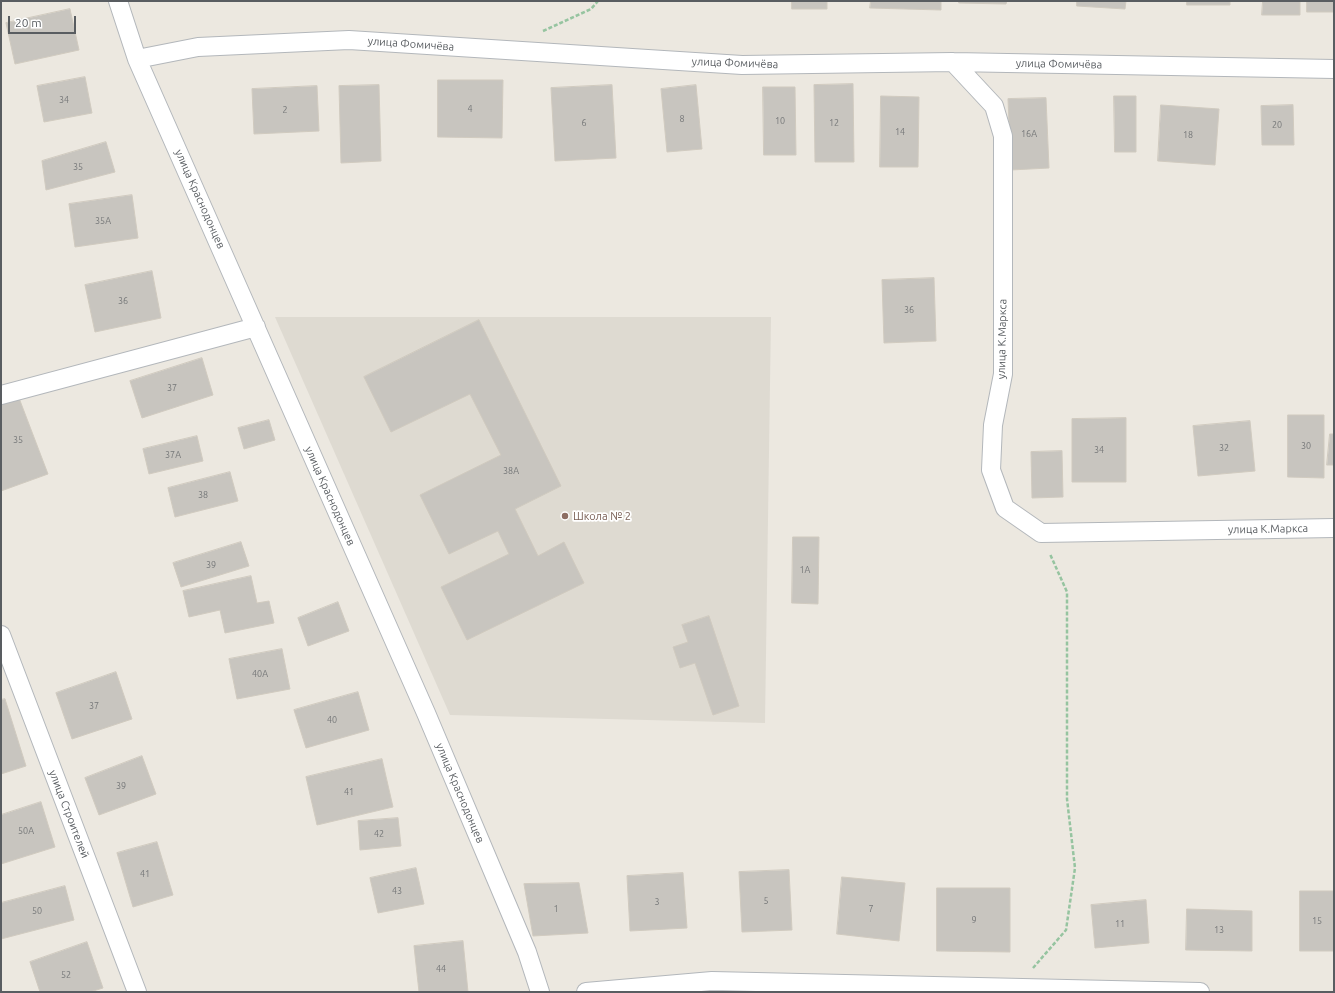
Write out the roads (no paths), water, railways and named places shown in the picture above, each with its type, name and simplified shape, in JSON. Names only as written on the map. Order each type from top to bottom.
[{"type":"street","name":"улица Краснодонцев","points":[[118,1],[137,59],[426,713],[527,952],[540,992]]},
{"type":"street","name":"улица Фомичёва","points":[[137,59],[198,47],[349,40],[742,64],[953,62],[1334,69]]},
{"type":"street","name":"улица К.Маркса","points":[[953,62],[994,106],[1003,136],[1003,374],[993,425],[991,470],[1005,508],[1041,533],[1334,528]]},
{"type":"street","points":[[1,395],[256,327]]},
{"type":"street","name":"улица Строителей","points":[[1,635],[137,992]]},
{"type":"street","points":[[586,992],[712,981],[1200,992]]},
{"type":"place","name":"Школа № 2","points":[[565,516]]}]
